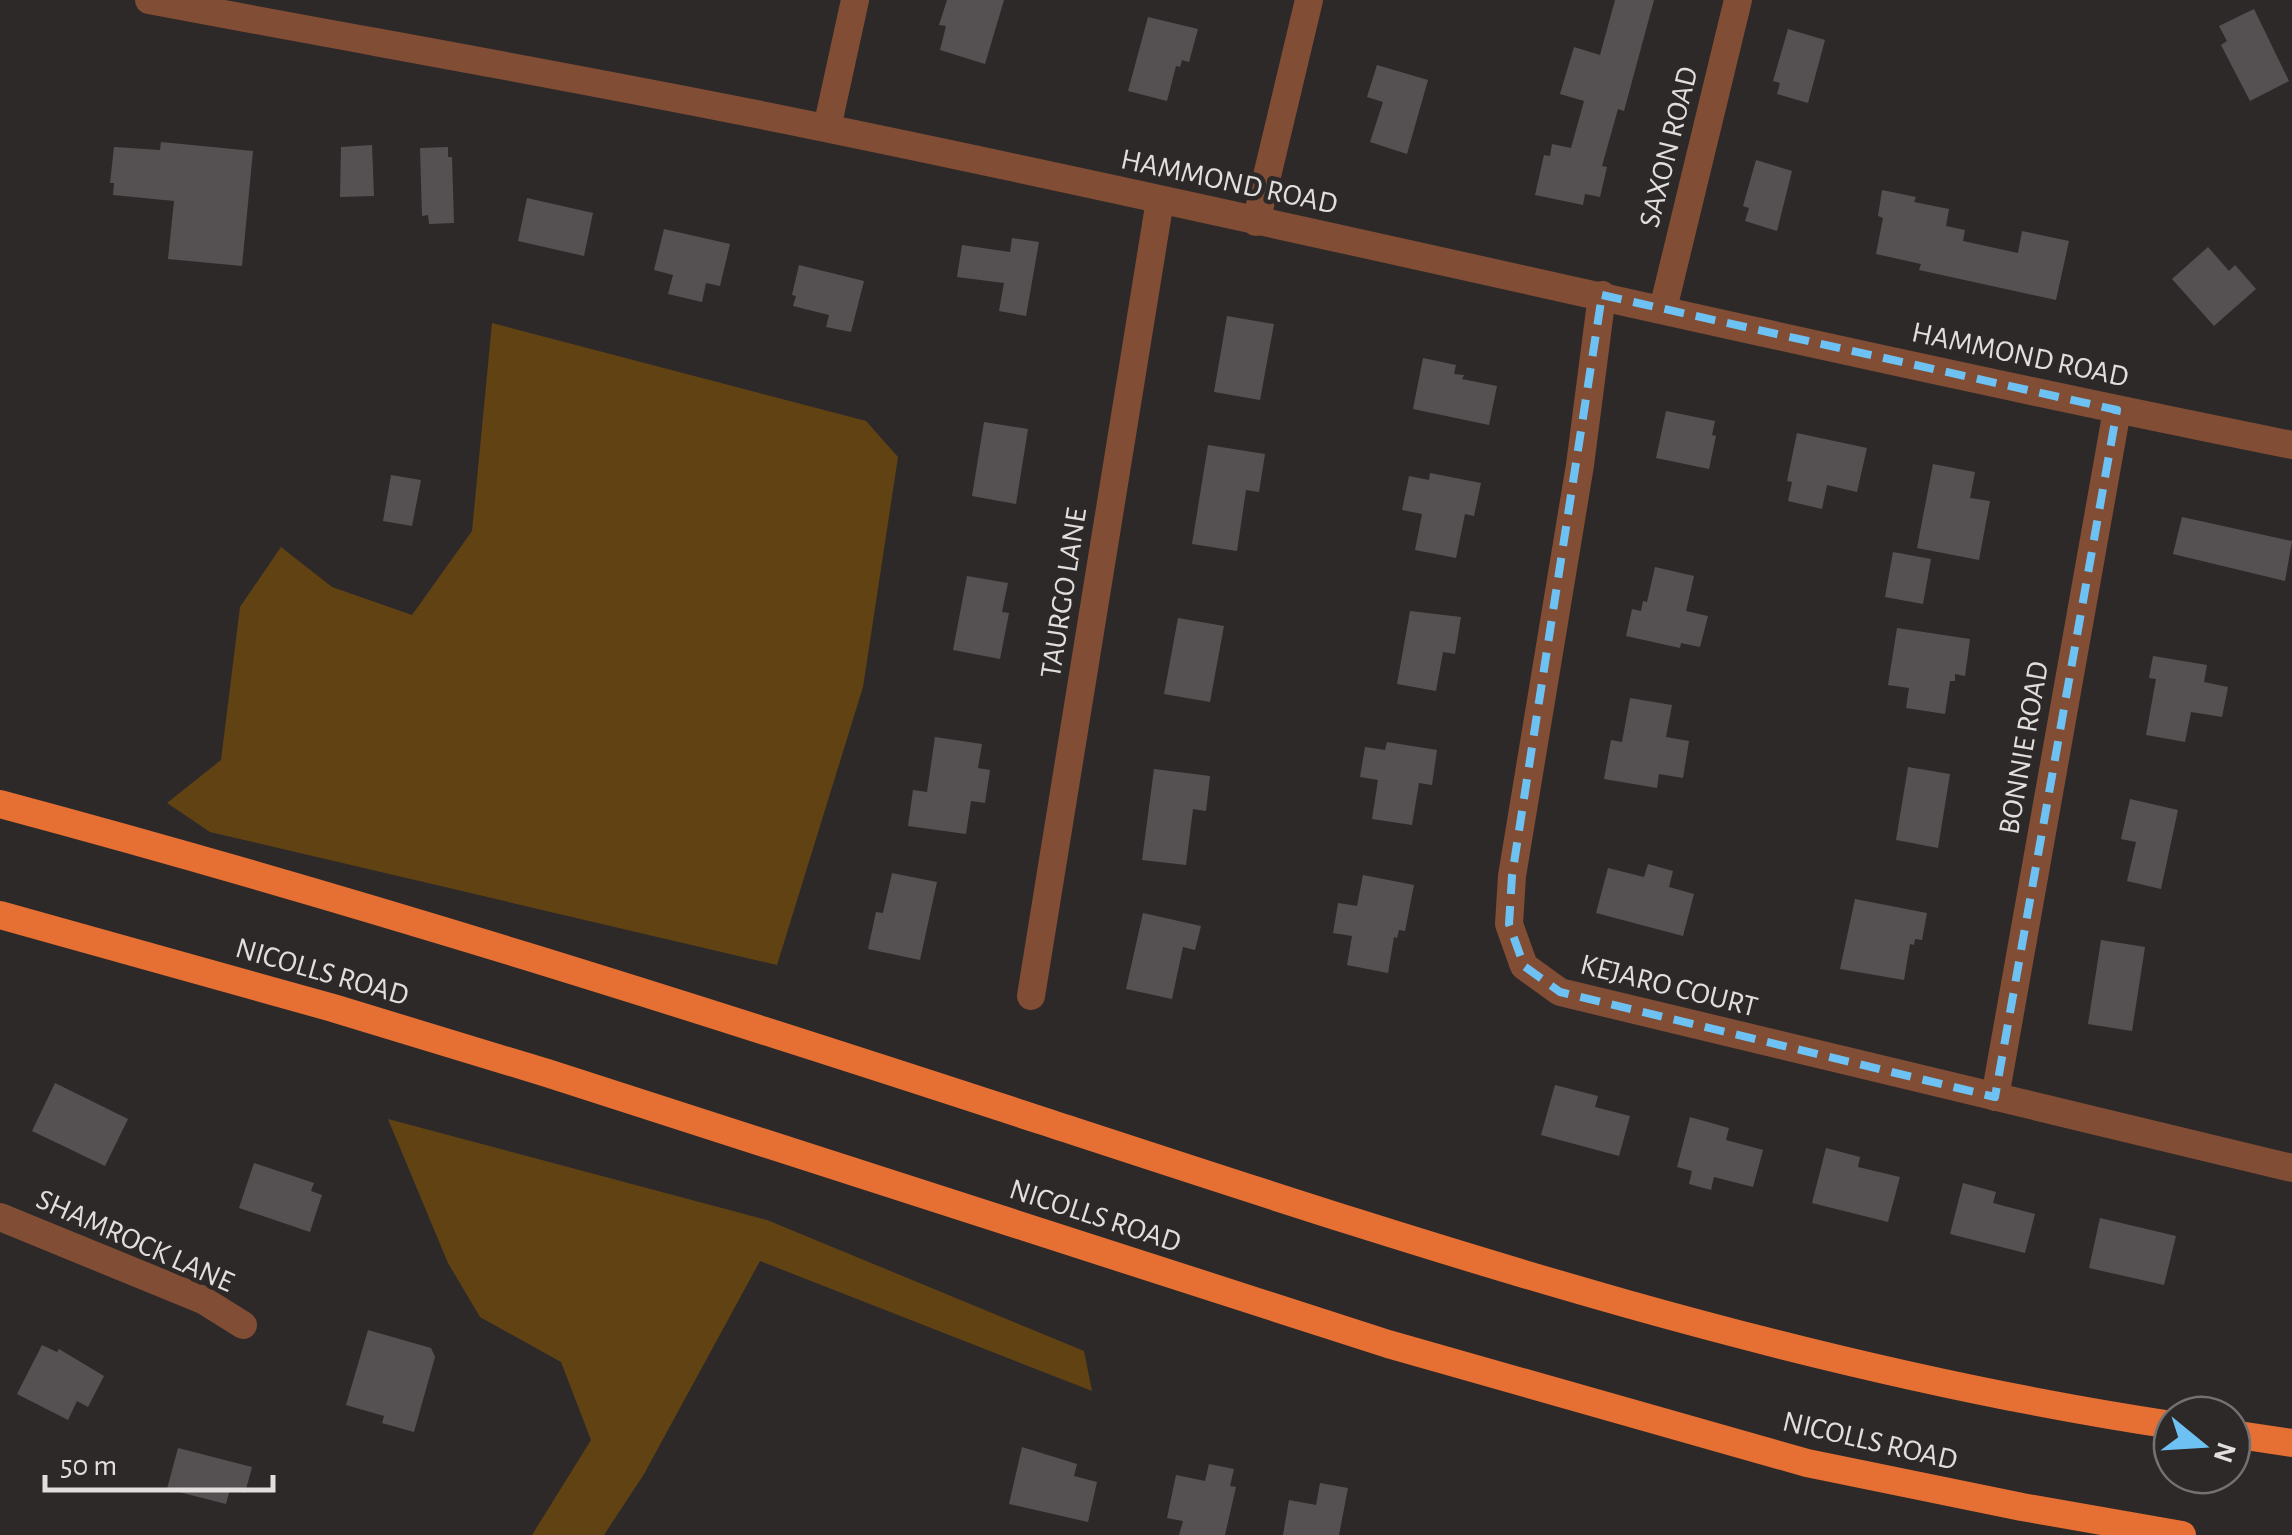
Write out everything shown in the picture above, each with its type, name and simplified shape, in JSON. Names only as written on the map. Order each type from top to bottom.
[{"type":"highway","points":[[0,804],[195,856],[590,974],[1377,1230],[1669,1316],[1963,1387],[2152,1421]]},
{"type":"highway","name":"NICOLLS ROAD","points":[[0,915],[333,1008],[547,1073],[1388,1344],[1692,1431],[1826,1467],[2022,1508],[2182,1535]]},
{"type":"highway","points":[[2252,1437],[2292,1442]]},
{"type":"street","name":"HAMMOND ROAD","points":[[149,0],[827,128],[2292,445]]},
{"type":"street","points":[[827,128],[856,0]]},
{"type":"street","points":[[1256,222],[1309,0]]},
{"type":"street","name":"SAXON ROAD","points":[[1663,309],[1738,0]]},
{"type":"street","name":"TAURGO LANE","points":[[1031,996],[1160,200]]},
{"type":"street","name":"KEJARO COURT","points":[[1602,294],[1580,465],[1512,876],[1509,924],[1524,966],[1560,992],[2292,1168]]},
{"type":"street","name":"BONNIE ROAD","points":[[1995,1097],[2117,410]]},
{"type":"street","name":"SHAMROCK LANE","points":[[0,1217],[204,1300],[243,1325]]},
{"type":"highlighted area","points":[[1602,295],[2117,410],[1995,1097],[1560,992],[1524,966],[1509,924],[1512,876]]},
{"type":"shaded area","points":[[492,323],[866,421],[898,457],[863,687],[777,965],[210,832],[167,803],[221,760],[240,607],[281,547],[332,587],[412,615],[472,531]]},
{"type":"shaded area","points":[[388,1119],[767,1220],[1084,1351],[1092,1391],[760,1261],[644,1474],[604,1535],[532,1535],[591,1440],[561,1362],[480,1317],[448,1263]]},
{"type":"building","points":[[947,0],[1004,0],[985,64],[940,50],[946,26],[939,25]]},
{"type":"building","points":[[1615,0],[1654,0],[1624,111],[1618,109],[1602,166],[1607,167],[1600,197],[1585,194],[1583,205],[1535,195],[1544,155],[1550,156],[1552,144],[1571,148],[1584,101],[1560,94],[1574,47],[1600,55]]},
{"type":"building","points":[[2254,9],[2289,81],[2250,101],[2221,45],[2227,41],[2219,26]]},
{"type":"building","points":[[1148,17],[1198,29],[1189,62],[1182,60],[1180,67],[1176,66],[1167,101],[1128,91]]},
{"type":"building","points":[[1788,29],[1825,40],[1808,103],[1777,94],[1780,83],[1773,81]]},
{"type":"building","points":[[1377,65],[1428,80],[1407,154],[1370,142],[1383,102],[1367,97]]},
{"type":"building","points":[[161,142],[253,151],[242,266],[168,259],[174,201],[113,195],[114,183],[110,183],[114,147],[160,150]]},
{"type":"building","points":[[372,145],[374,196],[340,197],[341,147]]},
{"type":"building","points":[[448,147],[448,157],[452,157],[454,223],[429,224],[428,215],[422,216],[420,148]]},
{"type":"building","points":[[1756,160],[1792,171],[1777,231],[1745,221],[1749,208],[1743,206]]},
{"type":"building","points":[[1882,190],[1949,209],[1946,226],[1965,230],[1963,241],[2018,253],[2022,231],[2069,241],[2056,300],[1919,270],[1921,264],[1876,254],[1883,218],[1878,216]]},
{"type":"building","points":[[527,198],[593,213],[584,256],[518,241]]},
{"type":"building","points":[[664,229],[730,244],[720,286],[706,283],[702,302],[668,294],[673,275],[654,270]]},
{"type":"building","points":[[1012,238],[1039,242],[1026,316],[999,311],[1004,283],[957,277],[962,245],[1010,252]]},
{"type":"building","points":[[2208,247],[2229,271],[2235,265],[2256,289],[2214,326],[2172,279]]},
{"type":"building","points":[[799,265],[864,281],[851,332],[826,327],[829,315],[793,306]]},
{"type":"building","points":[[1227,316],[1274,324],[1260,400],[1214,392]]},
{"type":"building","points":[[1423,358],[1456,365],[1454,374],[1464,375],[1462,379],[1497,386],[1489,425],[1413,409]]},
{"type":"building","points":[[1666,411],[1715,421],[1709,469],[1656,458]]},
{"type":"building","points":[[984,422],[1028,429],[1016,504],[972,496]]},
{"type":"building","points":[[1797,433],[1867,448],[1857,492],[1827,485],[1822,509],[1788,501],[1792,482],[1787,481]]},
{"type":"building","points":[[1208,445],[1265,454],[1259,492],[1246,490],[1237,551],[1192,544]]},
{"type":"building","points":[[1933,464],[1975,472],[1970,498],[1990,501],[1979,560],[1917,548]]},
{"type":"building","points":[[1430,473],[1481,483],[1474,516],[1465,514],[1456,558],[1415,550],[1422,514],[1402,510],[1409,476],[1429,480]]},
{"type":"building","points":[[391,475],[421,480],[412,526],[383,521]]},
{"type":"building","points":[[2182,517],[2292,541],[2285,581],[2173,554]]},
{"type":"building","points":[[1893,552],[1931,559],[1923,604],[1885,597]]},
{"type":"building","points":[[1655,567],[1694,576],[1686,611],[1708,616],[1700,647],[1681,643],[1680,648],[1626,636],[1632,609],[1641,611],[1643,601],[1647,602]]},
{"type":"building","points":[[967,576],[1008,583],[1002,612],[1009,613],[1000,659],[953,650]]},
{"type":"building","points":[[1410,611],[1461,617],[1455,654],[1443,652],[1436,691],[1397,684]]},
{"type":"building","points":[[1178,618],[1224,626],[1210,702],[1164,694]]},
{"type":"building","points":[[1897,628],[1970,639],[1965,676],[1955,674],[1955,681],[1950,681],[1945,714],[1906,708],[1909,688],[1888,685]]},
{"type":"building","points":[[2153,656],[2207,665],[2204,682],[2228,687],[2222,717],[2191,712],[2185,742],[2146,735],[2156,679],[2149,678]]},
{"type":"building","points":[[1630,698],[1672,705],[1666,737],[1689,741],[1683,778],[1659,774],[1657,788],[1604,779],[1611,740],[1622,742]]},
{"type":"building","points":[[935,737],[982,744],[978,768],[990,770],[985,803],[971,801],[966,834],[908,826],[913,790],[927,792]]},
{"type":"building","points":[[1387,742],[1437,750],[1432,785],[1419,783],[1412,825],[1372,819],[1378,780],[1360,777],[1365,747],[1385,750]]},
{"type":"building","points":[[1908,767],[1950,774],[1938,848],[1896,840]]},
{"type":"building","points":[[1154,769],[1210,776],[1206,811],[1193,809],[1186,865],[1142,860]]},
{"type":"building","points":[[2130,799],[2178,810],[2161,889],[2127,881],[2136,842],[2121,839]]},
{"type":"building","points":[[1648,864],[1673,871],[1669,887],[1694,894],[1683,936],[1596,913],[1608,868],[1644,877]]},
{"type":"building","points":[[892,873],[937,882],[920,960],[868,949],[876,912],[883,913]]},
{"type":"building","points":[[1363,875],[1414,885],[1405,931],[1399,930],[1397,938],[1394,937],[1388,973],[1347,965],[1352,936],[1333,933],[1338,903],[1357,906]]},
{"type":"building","points":[[1855,899],[1927,913],[1922,940],[1915,939],[1914,945],[1910,944],[1904,980],[1840,969]]},
{"type":"building","points":[[1143,913],[1201,926],[1195,950],[1183,947],[1172,999],[1126,989]]},
{"type":"building","points":[[2101,940],[2145,947],[2132,1031],[2088,1024]]},
{"type":"building","points":[[55,1083],[128,1119],[105,1166],[32,1131]]},
{"type":"building","points":[[1555,1085],[1598,1096],[1595,1107],[1630,1116],[1619,1156],[1541,1135]]},
{"type":"building","points":[[1690,1117],[1729,1128],[1726,1140],[1763,1150],[1753,1187],[1714,1177],[1711,1190],[1689,1184],[1692,1171],[1677,1167]]},
{"type":"building","points":[[1826,1148],[1860,1157],[1858,1167],[1900,1177],[1888,1222],[1812,1203]]},
{"type":"building","points":[[254,1163],[314,1183],[311,1191],[322,1195],[310,1232],[239,1208]]},
{"type":"building","points":[[1963,1183],[1996,1192],[1993,1203],[2035,1214],[2025,1253],[1950,1234]]},
{"type":"building","points":[[2100,1218],[2176,1236],[2164,1285],[2089,1268]]},
{"type":"building","points":[[368,1330],[431,1348],[435,1357],[414,1432],[382,1423],[384,1416],[346,1405]]},
{"type":"building","points":[[42,1345],[57,1352],[59,1349],[104,1376],[88,1407],[77,1401],[68,1420],[17,1394]]},
{"type":"building","points":[[1022,1447],[1077,1464],[1074,1476],[1097,1482],[1088,1522],[1009,1504]]},
{"type":"building","points":[[178,1448],[252,1467],[245,1493],[230,1489],[226,1504],[167,1489]]},
{"type":"building","points":[[1209,1464],[1234,1469],[1230,1486],[1236,1487],[1225,1535],[1179,1535],[1183,1521],[1167,1518],[1176,1475],[1205,1481]]},
{"type":"building","points":[[1320,1483],[1348,1488],[1339,1535],[1283,1535],[1289,1500],[1316,1505]]}]
